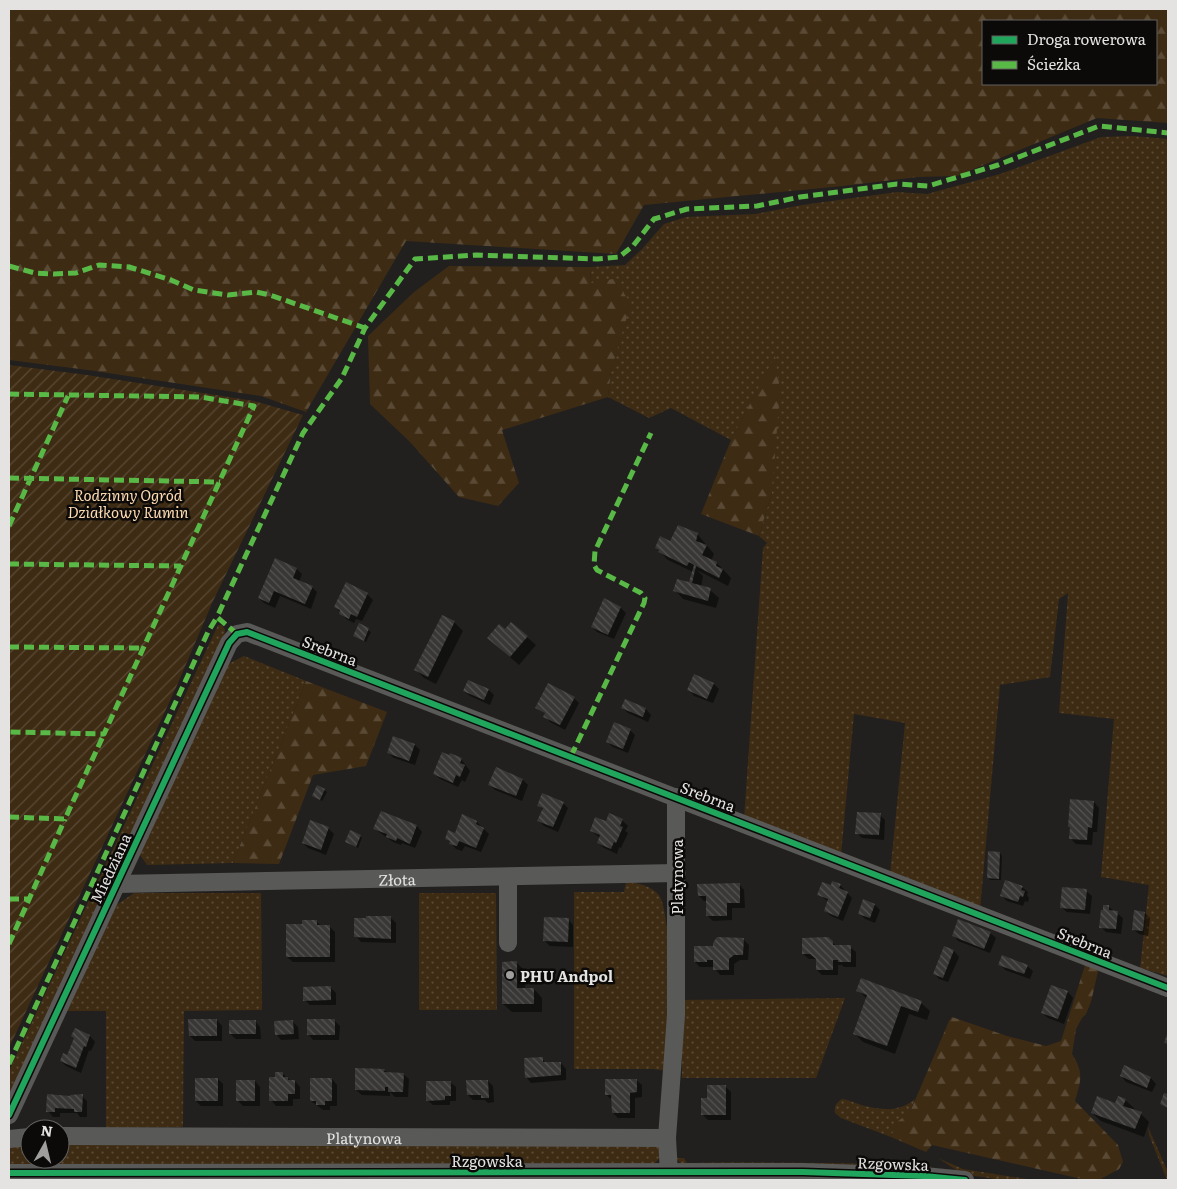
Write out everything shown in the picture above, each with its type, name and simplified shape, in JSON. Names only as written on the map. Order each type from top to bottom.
[{"type":"street","name":"Srebrna","points":[[237,634],[247,632],[1168,988]]},
{"type":"street","name":"Miedziana","points":[[9,1115],[229,643],[237,634]]},
{"type":"street","name":"Platynowa","points":[[669,1173],[667,1138],[676,1015],[676,797]]},
{"type":"street","name":"Złota","points":[[117,884],[677,873]]},
{"type":"street","points":[[508,877],[508,943]]},
{"type":"street","name":"Platynowa","points":[[70,1136],[667,1138]]},
{"type":"street","name":"Rzgowska","points":[[9,1172],[123,1177],[669,1173],[701,1177],[803,1172],[965,1180]]},
{"type":"green space","points":[[9,9],[1168,9],[1168,123],[1097,118],[957,176],[918,177],[644,205],[616,254],[406,241],[306,412],[261,396],[9,360]]},
{"type":"green space","points":[[1133,136],[1168,139],[1168,976],[1140,968],[1149,885],[1101,877],[1114,719],[1059,713],[1068,593],[1059,599],[1050,677],[1000,685],[980,910],[890,875],[905,723],[854,714],[841,855],[744,819],[763,548],[767,543],[759,536],[772,492],[775,357],[731,440],[671,408],[649,418],[608,397],[611,371],[630,303],[591,283],[590,267],[625,265],[664,224],[686,217],[755,214],[802,205],[897,192],[927,194],[1000,174],[1101,137]]},
{"type":"green space","points":[[449,266],[590,267],[591,283],[613,279],[631,303],[611,371],[608,397],[502,430],[519,483],[498,506],[459,497],[410,442],[370,404],[368,336],[414,292]]},
{"type":"green space","points":[[775,356],[780,390],[772,492],[759,536],[701,514],[731,440]]},
{"type":"green space","name":"Rodzinny Ogród Działkowy Rumin","points":[[9,365],[254,401],[303,415],[213,601],[175,690],[9,1048]]},
{"type":"green space","points":[[218,625],[222,625],[225,630],[224,640],[9,1104],[9,1071]]},
{"type":"green space","points":[[244,656],[306,681],[233,863],[147,865],[138,852],[224,666]]},
{"type":"green space","points":[[306,681],[387,712],[366,766],[313,775],[279,864],[233,863]]},
{"type":"green space","points":[[626,882],[639,884],[651,889],[658,894],[663,906],[669,950],[669,1071],[653,1069],[574,1069],[574,892],[624,892]]},
{"type":"green space","points":[[134,893],[261,893],[262,1010],[184,1011],[183,1127],[106,1128],[106,1011],[66,1011],[115,906]]},
{"type":"green space","points":[[419,893],[496,893],[497,1010],[419,1010]]},
{"type":"green space","points":[[1086,962],[1099,967],[1091,1002],[1076,1029],[1072,1054],[1076,1060],[1080,1077],[1075,1101],[1118,1145],[1123,1162],[1119,1169],[1099,1180],[1086,1180],[932,1145],[926,1152],[891,1137],[897,1122],[910,1112],[952,1017],[1007,1036],[1046,1046],[1061,1041]]},
{"type":"green space","points":[[845,998],[816,1078],[682,1078],[682,1000]]},
{"type":"green space","points":[[842,1099],[865,1106],[891,1109],[903,1106],[915,1099],[910,1112],[897,1123],[891,1137],[841,1118],[835,1113],[835,1108]]},
{"type":"green space","points":[[1148,1127],[1168,1172],[1168,1180],[1149,1135]]},
{"type":"green space","points":[[70,1141],[615,1141],[662,1147],[659,1158],[652,1166],[70,1168]]},
{"type":"green space","points":[[20,1143],[20,1168],[9,1168],[9,1144]]},
{"type":"green space","points":[[676,1158],[684,1158],[687,1163],[887,1164],[915,1161],[931,1167],[930,1169],[683,1166]]},
{"type":"green space","points":[[938,1158],[963,1169],[1033,1180],[1003,1180],[962,1174]]},
{"type":"building","points":[[678,525],[698,533],[696,541],[707,545],[702,555],[717,562],[716,566],[723,569],[719,578],[696,566],[692,583],[711,588],[708,601],[673,591],[677,579],[689,582],[694,565],[689,562],[687,566],[658,552],[659,550],[655,548],[660,536],[670,541]]},
{"type":"building","points":[[275,558],[297,568],[293,578],[313,586],[305,604],[274,591],[269,603],[258,598]]},
{"type":"building","points":[[346,582],[368,593],[357,617],[351,614],[349,619],[339,614],[340,610],[334,607]]},
{"type":"building","points":[[604,598],[621,607],[608,635],[591,627]]},
{"type":"building","points":[[442,615],[455,621],[428,677],[414,670]]},
{"type":"building","points":[[511,622],[528,636],[510,657],[487,638],[499,624],[505,629]]},
{"type":"building","points":[[359,623],[369,628],[364,641],[353,636]]},
{"type":"building","points":[[694,674],[714,683],[707,699],[687,690]]},
{"type":"building","points":[[468,680],[489,689],[484,700],[463,691]]},
{"type":"building","points":[[548,683],[575,697],[560,725],[543,717],[545,713],[535,708]]},
{"type":"building","points":[[625,699],[646,708],[643,717],[621,708]]},
{"type":"building","points":[[614,722],[631,729],[623,749],[606,742]]},
{"type":"building","points":[[393,736],[415,744],[409,761],[387,753]]},
{"type":"building","points":[[442,752],[462,758],[460,763],[465,765],[460,777],[456,775],[453,783],[433,774]]},
{"type":"building","points":[[496,767],[523,779],[516,796],[488,785]]},
{"type":"building","points":[[317,785],[325,789],[320,800],[312,796]]},
{"type":"building","points":[[542,793],[564,802],[553,827],[537,821],[543,808],[537,806]]},
{"type":"building","points":[[1070,799],[1094,801],[1092,828],[1088,827],[1087,840],[1069,839]]},
{"type":"building","points":[[381,811],[417,825],[410,844],[397,838],[396,841],[386,837],[387,834],[373,829]]},
{"type":"building","points":[[857,812],[881,813],[879,835],[855,834]]},
{"type":"building","points":[[609,813],[623,819],[620,826],[623,827],[616,843],[614,842],[611,849],[597,843],[600,835],[590,831],[595,817],[606,821]]},
{"type":"building","points":[[462,814],[477,821],[476,824],[484,828],[476,848],[459,841],[457,846],[449,844],[450,841],[445,839],[448,830],[455,833]]},
{"type":"building","points":[[310,820],[329,827],[321,850],[302,843]]},
{"type":"building","points":[[350,830],[361,835],[356,847],[345,842]]},
{"type":"building","points":[[988,851],[1000,852],[999,879],[987,878]]},
{"type":"building","points":[[1005,880],[1023,886],[1021,890],[1025,891],[1023,897],[1020,896],[1018,902],[1000,896]]},
{"type":"building","points":[[832,881],[841,884],[839,888],[848,892],[838,917],[824,911],[828,899],[817,895],[822,882],[831,885]]},
{"type":"building","points":[[740,883],[740,903],[727,903],[727,916],[706,916],[706,896],[698,896],[697,884]]},
{"type":"building","points":[[1062,887],[1087,889],[1085,910],[1060,908]]},
{"type":"building","points":[[863,899],[875,904],[870,918],[858,914]]},
{"type":"building","points":[[1103,905],[1109,905],[1109,910],[1118,911],[1116,929],[1099,928]]},
{"type":"building","points":[[1134,910],[1145,912],[1143,931],[1132,930]]},
{"type":"building","points":[[366,916],[391,916],[391,939],[354,937],[354,918],[366,918]]},
{"type":"building","points":[[544,917],[569,918],[568,942],[543,941]]},
{"type":"building","points":[[958,919],[991,932],[984,949],[952,936]]},
{"type":"building","points":[[302,920],[317,920],[317,925],[330,925],[330,957],[286,957],[286,924],[302,924]]},
{"type":"building","points":[[717,937],[744,938],[743,955],[734,955],[729,959],[729,970],[713,970],[713,960],[694,962],[694,946],[713,946]]},
{"type":"building","points":[[828,937],[833,941],[833,945],[851,945],[851,962],[833,960],[833,970],[816,970],[816,959],[810,954],[802,954],[802,938]]},
{"type":"building","points":[[944,946],[954,950],[943,978],[933,974]]},
{"type":"building","points":[[1002,955],[1028,965],[1024,974],[998,965]]},
{"type":"building","name":"PHU Andpol","points":[[517,961],[517,988],[534,988],[534,1004],[502,1004],[502,962]]},
{"type":"building","points":[[861,978],[922,1001],[918,1012],[901,1006],[887,1046],[853,1034],[867,995],[856,991]]},
{"type":"building","points":[[1051,985],[1068,991],[1058,1019],[1041,1013]]},
{"type":"building","points":[[331,986],[331,1000],[303,1001],[303,987]]},
{"type":"building","points":[[188,1019],[217,1019],[217,1036],[189,1036]]},
{"type":"building","points":[[307,1019],[335,1019],[335,1035],[307,1035]]},
{"type":"building","points":[[229,1020],[256,1020],[256,1034],[229,1034]]},
{"type":"building","points":[[293,1020],[294,1034],[275,1035],[274,1021]]},
{"type":"building","points":[[75,1028],[90,1035],[76,1068],[60,1061],[63,1053],[67,1055],[74,1038],[71,1036]]},
{"type":"building","points":[[1168,1031],[1168,1044],[1164,1043]]},
{"type":"building","points":[[543,1057],[543,1062],[561,1062],[561,1075],[525,1078],[524,1058]]},
{"type":"building","points":[[1124,1065],[1151,1077],[1147,1088],[1120,1076]]},
{"type":"building","points":[[355,1068],[385,1069],[384,1072],[404,1073],[403,1092],[388,1092],[388,1087],[385,1087],[385,1091],[355,1090]]},
{"type":"building","points":[[275,1072],[283,1072],[283,1077],[288,1077],[288,1080],[295,1080],[295,1094],[288,1094],[288,1101],[269,1101],[269,1077],[275,1077]]},
{"type":"building","points":[[195,1078],[218,1078],[218,1101],[195,1101]]},
{"type":"building","points":[[310,1078],[332,1078],[332,1101],[325,1101],[325,1105],[316,1105],[316,1101],[310,1101]]},
{"type":"building","points":[[605,1079],[637,1079],[637,1092],[630,1093],[630,1113],[612,1113],[611,1095],[605,1095]]},
{"type":"building","points":[[236,1080],[255,1080],[255,1101],[236,1101]]},
{"type":"building","points":[[466,1080],[488,1080],[489,1098],[481,1098],[481,1095],[467,1095]]},
{"type":"building","points":[[426,1081],[451,1081],[451,1096],[445,1096],[445,1100],[426,1101]]},
{"type":"building","points":[[707,1085],[726,1085],[726,1115],[701,1115],[701,1098],[707,1098]]},
{"type":"building","points":[[1164,1093],[1168,1094],[1168,1108],[1160,1104]]},
{"type":"building","points":[[47,1094],[70,1096],[83,1094],[82,1112],[74,1112],[74,1109],[55,1108],[55,1112],[46,1112]]},
{"type":"building","points":[[1097,1096],[1115,1103],[1118,1096],[1126,1099],[1123,1106],[1142,1112],[1135,1129],[1091,1113]]},
{"type":"marked path","points":[[237,634],[217,617],[303,433],[342,378],[365,328],[415,259],[476,255],[597,259],[619,257],[633,246],[654,219],[687,209],[757,206],[800,197],[897,184],[928,186],[998,165],[1099,126],[1168,133]]},
{"type":"marked path","points":[[9,266],[35,273],[54,274],[76,273],[99,265],[129,267],[171,280],[194,290],[228,295],[256,292],[270,295],[365,328]]},
{"type":"marked path","points":[[9,394],[201,397],[254,406],[104,734],[9,732]]},
{"type":"marked path","points":[[9,526],[68,396]]},
{"type":"marked path","points":[[571,756],[644,603],[645,598],[641,593],[597,570],[594,565],[595,551],[651,433]]},
{"type":"marked path","points":[[9,478],[220,482]]},
{"type":"marked path","points":[[9,564],[181,566]]},
{"type":"marked path","points":[[9,1064],[208,632],[217,617]]},
{"type":"marked path","points":[[9,647],[143,648]]},
{"type":"marked path","points":[[9,817],[65,819],[104,734]]},
{"type":"marked path","points":[[9,944],[65,819]]},
{"type":"marked path","points":[[9,899],[30,899]]},
{"type":"cycle path","points":[[9,1115],[229,643],[237,634],[247,632],[1168,988]]},
{"type":"cycle path","points":[[9,1173],[803,1172],[924,1176],[965,1180]]},
{"type":"place","name":"PHU Andpol","points":[[510,975]]}]
